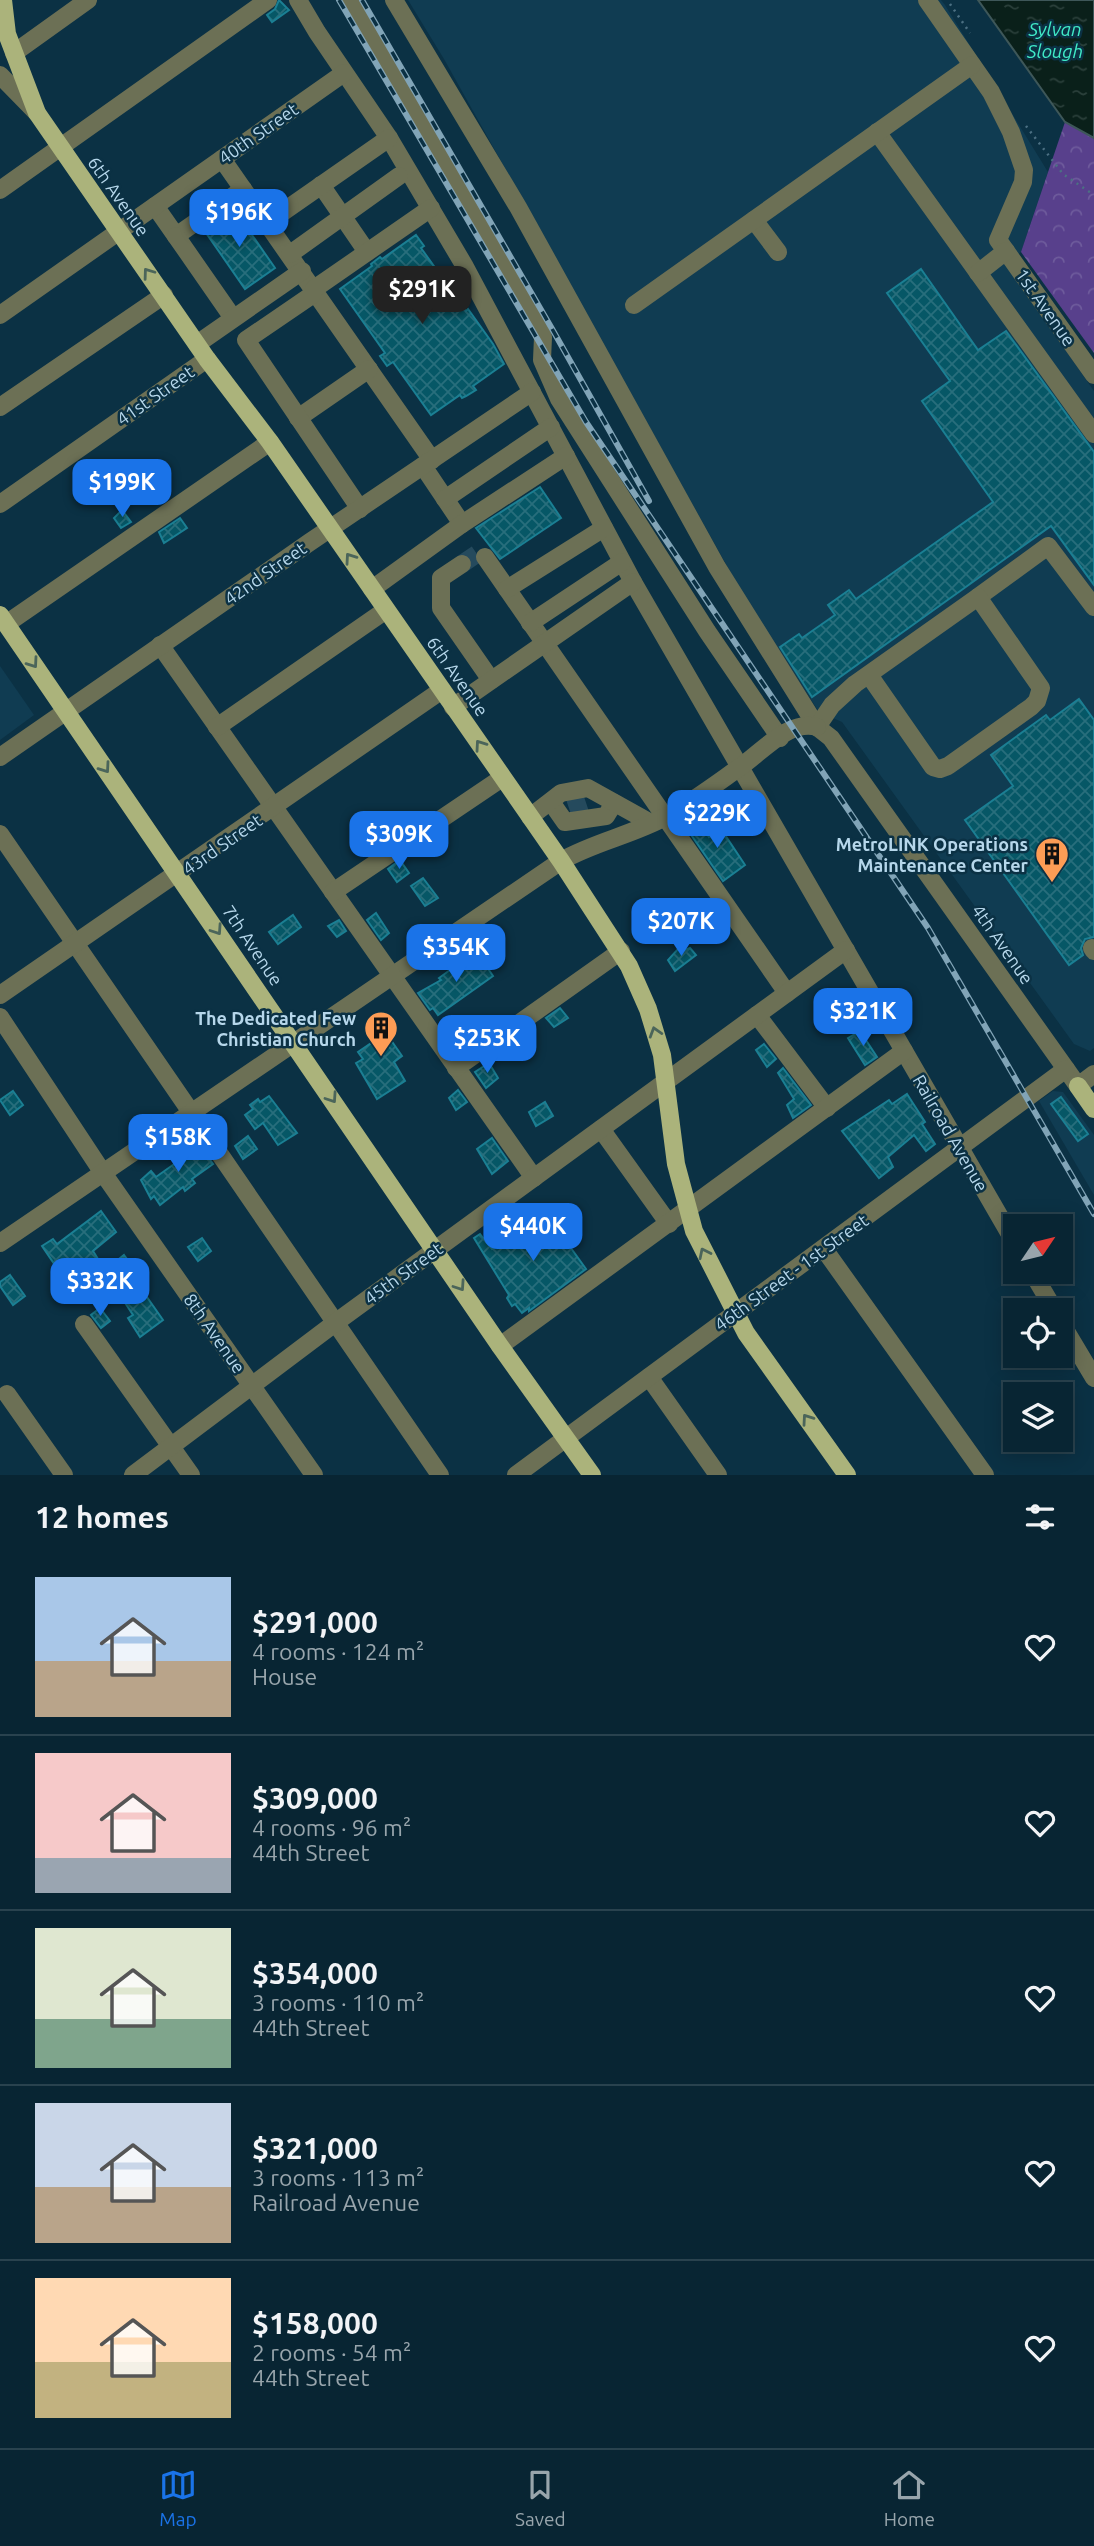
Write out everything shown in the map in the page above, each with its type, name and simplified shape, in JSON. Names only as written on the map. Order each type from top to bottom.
[{"type":"main road","name":"6th Avenue","points":[[3,0],[7,34],[37,113],[202,351],[330,528],[621,951],[640,987],[656,1032],[676,1164],[687,1211],[703,1251],[736,1313]]},
{"type":"main road","name":"7th Avenue","points":[[3,619],[500,1346],[592,1475]]},
{"type":"main road","points":[[1078,1086],[1094,1109]]},
{"type":"main road","points":[[736,1313],[746,1333],[847,1475]]},
{"type":"street","points":[[14,53],[88,0]]},
{"type":"street","points":[[0,190],[268,0]]},
{"type":"street","name":"Railroad Avenue","points":[[298,0],[431,208],[633,582],[1003,1222]]},
{"type":"street","points":[[349,0],[537,322],[543,337],[542,360],[559,399],[714,642],[780,738]]},
{"type":"street","name":"4th Avenue","points":[[394,0],[524,219],[717,567],[817,727],[831,738],[1078,1086]]},
{"type":"street","points":[[928,0],[991,92],[1006,122],[1024,170],[1023,182],[1002,246],[978,273]]},
{"type":"street","points":[[634,305],[972,65]]},
{"type":"street","name":"40th Street","points":[[0,315],[344,73]]},
{"type":"street","name":"6th Avenue","points":[[0,75],[37,113]]},
{"type":"street","points":[[877,132],[1094,434]]},
{"type":"street","points":[[267,223],[388,138]]},
{"type":"street","points":[[222,159],[369,369],[462,524]]},
{"type":"street","points":[[290,254],[399,176]]},
{"type":"street","points":[[321,185],[367,252]]},
{"type":"street","points":[[176,236],[243,189]]},
{"type":"street","points":[[155,206],[233,318]]},
{"type":"street","points":[[360,509],[246,340],[431,208]]},
{"type":"street","points":[[754,220],[778,252]]},
{"type":"street","name":"1st Avenue","points":[[1002,246],[1094,375]]},
{"type":"street","name":"41st Street","points":[[0,505],[202,351],[233,318],[302,271]]},
{"type":"street","points":[[0,407],[164,295]]},
{"type":"street","points":[[298,418],[369,369]]},
{"type":"street","name":"42nd Street","points":[[0,757],[532,391]]},
{"type":"street","points":[[445,499],[551,427]]},
{"type":"street","points":[[3,619],[270,442]]},
{"type":"street","points":[[372,589],[462,524],[566,456]]},
{"type":"street","points":[[507,589],[604,528]]},
{"type":"street","points":[[0,1243],[561,861],[658,820],[799,726],[806,724],[817,727],[832,705],[869,675],[1048,546],[1094,607]]},
{"type":"street","points":[[485,557],[658,820],[787,993]]},
{"type":"street","points":[[530,623],[622,562]]},
{"type":"street","points":[[462,564],[441,578],[441,608],[491,680]]},
{"type":"street","points":[[453,707],[633,582]]},
{"type":"street","points":[[869,675],[933,767],[940,769],[1031,707],[1037,701],[1041,688],[978,597]]},
{"type":"street","points":[[217,727],[386,610]]},
{"type":"street","points":[[160,645],[534,1178]]},
{"type":"street","name":"43rd Street","points":[[0,995],[442,690]]},
{"type":"street","points":[[333,892],[502,778]]},
{"type":"street","points":[[551,802],[565,822],[588,788],[610,809]]},
{"type":"street","points":[[530,817],[561,793],[577,805],[658,820]]},
{"type":"street","points":[[606,840],[610,809]]},
{"type":"street","points":[[0,834],[440,1475]]},
{"type":"street","name":"45th Street","points":[[133,1475],[335,1323],[846,950]]},
{"type":"street","points":[[456,1068],[621,951]]},
{"type":"street","points":[[757,1015],[827,1108]]},
{"type":"street","name":"8th Avenue","points":[[0,1017],[103,1172],[314,1475]]},
{"type":"street","points":[[500,1346],[904,1051]]},
{"type":"street","name":"46th Street - 1st Street","points":[[516,1475],[1066,1069]]},
{"type":"street","points":[[1078,1086],[1094,1074]]},
{"type":"street","points":[[601,1129],[669,1224]]},
{"type":"street","points":[[824,1249],[985,1475]]},
{"type":"street","points":[[85,1324],[191,1475]]},
{"type":"street","points":[[1073,1343],[1094,1378]]},
{"type":"street","points":[[649,1377],[718,1475]]},
{"type":"street","points":[[7,1394],[64,1475]]},
{"type":"path","points":[[1033,136],[1063,174],[1094,195]]},
{"type":"shaded area","points":[[408,0],[941,0],[945,5],[1048,172],[1021,252],[1006,265],[1094,391],[1094,1048],[1090,1051],[1074,1044],[842,722],[819,712],[742,593],[444,59]]},
{"type":"shaded area","points":[[0,666],[34,715],[0,740]]},
{"type":"shaded area","points":[[1053,1091],[1063,1092],[1094,1135],[1094,1195],[1039,1101]]},
{"type":"green space","points":[[1065,122],[1094,138],[1094,353],[1021,252]]},
{"type":"water","name":"Sylvan Slough","points":[[978,0],[1094,0],[1094,138],[1065,122]]},
{"type":"building","points":[[279,0],[289,10],[272,22],[267,15],[275,9]]},
{"type":"building","points":[[234,209],[275,268],[245,289],[204,230]]},
{"type":"building","points":[[416,235],[424,246],[421,248],[466,311],[468,309],[504,364],[473,386],[476,390],[462,398],[460,395],[431,415],[393,362],[387,366],[380,356],[385,353],[340,289],[380,257],[382,259]]},
{"type":"building","points":[[921,269],[978,350],[1006,331],[1094,452],[1094,585],[1051,526],[812,697],[780,647],[799,634],[802,638],[835,615],[828,605],[849,590],[856,599],[993,502],[922,401],[950,381],[887,293]]},
{"type":"building","points":[[540,487],[561,518],[500,559],[476,528]]},
{"type":"building","points":[[122,510],[131,522],[121,528],[114,518]]},
{"type":"building","points":[[180,518],[187,528],[164,543],[159,532]]},
{"type":"building","name":"MetroLINK Operations Maintenance Center","points":[[1079,699],[1094,720],[1094,937],[1085,939],[1081,948],[1083,955],[1069,965],[965,820],[1013,786],[991,755],[1046,715],[1050,720]]},
{"type":"building","points":[[697,818],[709,837],[721,829],[745,865],[723,881],[685,826]]},
{"type":"building","points":[[400,860],[409,873],[397,882],[388,869]]},
{"type":"building","points":[[423,878],[438,898],[425,906],[411,886]]},
{"type":"building","points":[[376,913],[389,933],[381,940],[367,920]]},
{"type":"building","points":[[293,915],[301,927],[278,944],[269,932]]},
{"type":"building","points":[[339,920],[346,931],[337,937],[328,926]]},
{"type":"building","points":[[679,948],[682,951],[690,948],[696,955],[675,971],[668,960]]},
{"type":"building","points":[[476,951],[493,976],[438,1015],[433,1008],[430,1010],[418,993],[441,980],[439,978]]},
{"type":"building","points":[[560,1008],[568,1018],[554,1027],[546,1018]]},
{"type":"building","points":[[474,1023],[481,1034],[471,1042],[464,1031]]},
{"type":"building","points":[[860,1031],[877,1057],[865,1065],[848,1038]]},
{"type":"building","name":"The Dedicated Few Christian Church","points":[[386,1033],[402,1056],[394,1062],[405,1081],[377,1099],[356,1063],[363,1059],[358,1052]]},
{"type":"building","points":[[764,1044],[776,1059],[767,1067],[756,1050]]},
{"type":"building","points":[[489,1063],[498,1078],[486,1088],[475,1072]]},
{"type":"building","points":[[783,1068],[811,1105],[793,1118],[787,1105],[794,1099],[778,1073]]},
{"type":"building","points":[[458,1090],[467,1102],[456,1110],[449,1098]]},
{"type":"building","points":[[13,1091],[23,1105],[10,1115],[0,1100]]},
{"type":"building","points":[[907,1094],[935,1144],[926,1151],[914,1135],[888,1157],[893,1167],[879,1178],[842,1131],[889,1100],[892,1104]]},
{"type":"building","points":[[269,1096],[297,1133],[278,1145],[263,1123],[255,1129],[245,1115],[253,1109],[250,1105]]},
{"type":"building","points":[[1061,1097],[1088,1134],[1078,1141],[1051,1104]]},
{"type":"building","points":[[545,1102],[553,1116],[536,1126],[529,1112]]},
{"type":"building","points":[[248,1136],[257,1149],[243,1159],[235,1146]]},
{"type":"building","points":[[492,1138],[508,1161],[492,1174],[477,1149]]},
{"type":"building","points":[[192,1142],[197,1142],[213,1164],[192,1179],[195,1183],[185,1191],[183,1187],[160,1205],[154,1196],[151,1199],[141,1180],[151,1171],[156,1177],[184,1157],[182,1153]]},
{"type":"building","points":[[101,1211],[116,1232],[93,1251],[98,1259],[86,1267],[81,1260],[61,1274],[42,1246],[53,1239],[57,1244]]},
{"type":"building","points":[[547,1211],[586,1269],[529,1311],[529,1308],[522,1313],[515,1304],[512,1306],[507,1298],[509,1295],[474,1238],[480,1234],[492,1249]]},
{"type":"building","points":[[202,1238],[211,1251],[198,1261],[188,1247]]},
{"type":"building","points":[[124,1255],[140,1276],[135,1280],[163,1320],[140,1337],[128,1318],[133,1315],[118,1292],[129,1284],[114,1263]]},
{"type":"building","points":[[10,1275],[25,1296],[13,1305],[0,1286],[0,1282]]},
{"type":"building","points":[[100,1308],[110,1321],[101,1328],[91,1315]]},
{"type":"tunnel","points":[[462,564],[481,551],[485,557]]},
{"type":"tunnel","points":[[575,798],[580,813]]},
{"type":"railway","points":[[339,0],[586,422],[928,928],[1094,1214]]},
{"type":"railway","points":[[362,0],[649,501]]},
{"type":"place","name":"MetroLINK Operations Maintenance Center","points":[[1052,884]]},
{"type":"place","name":"The Dedicated Few Christian Church","points":[[381,1058]]}]
